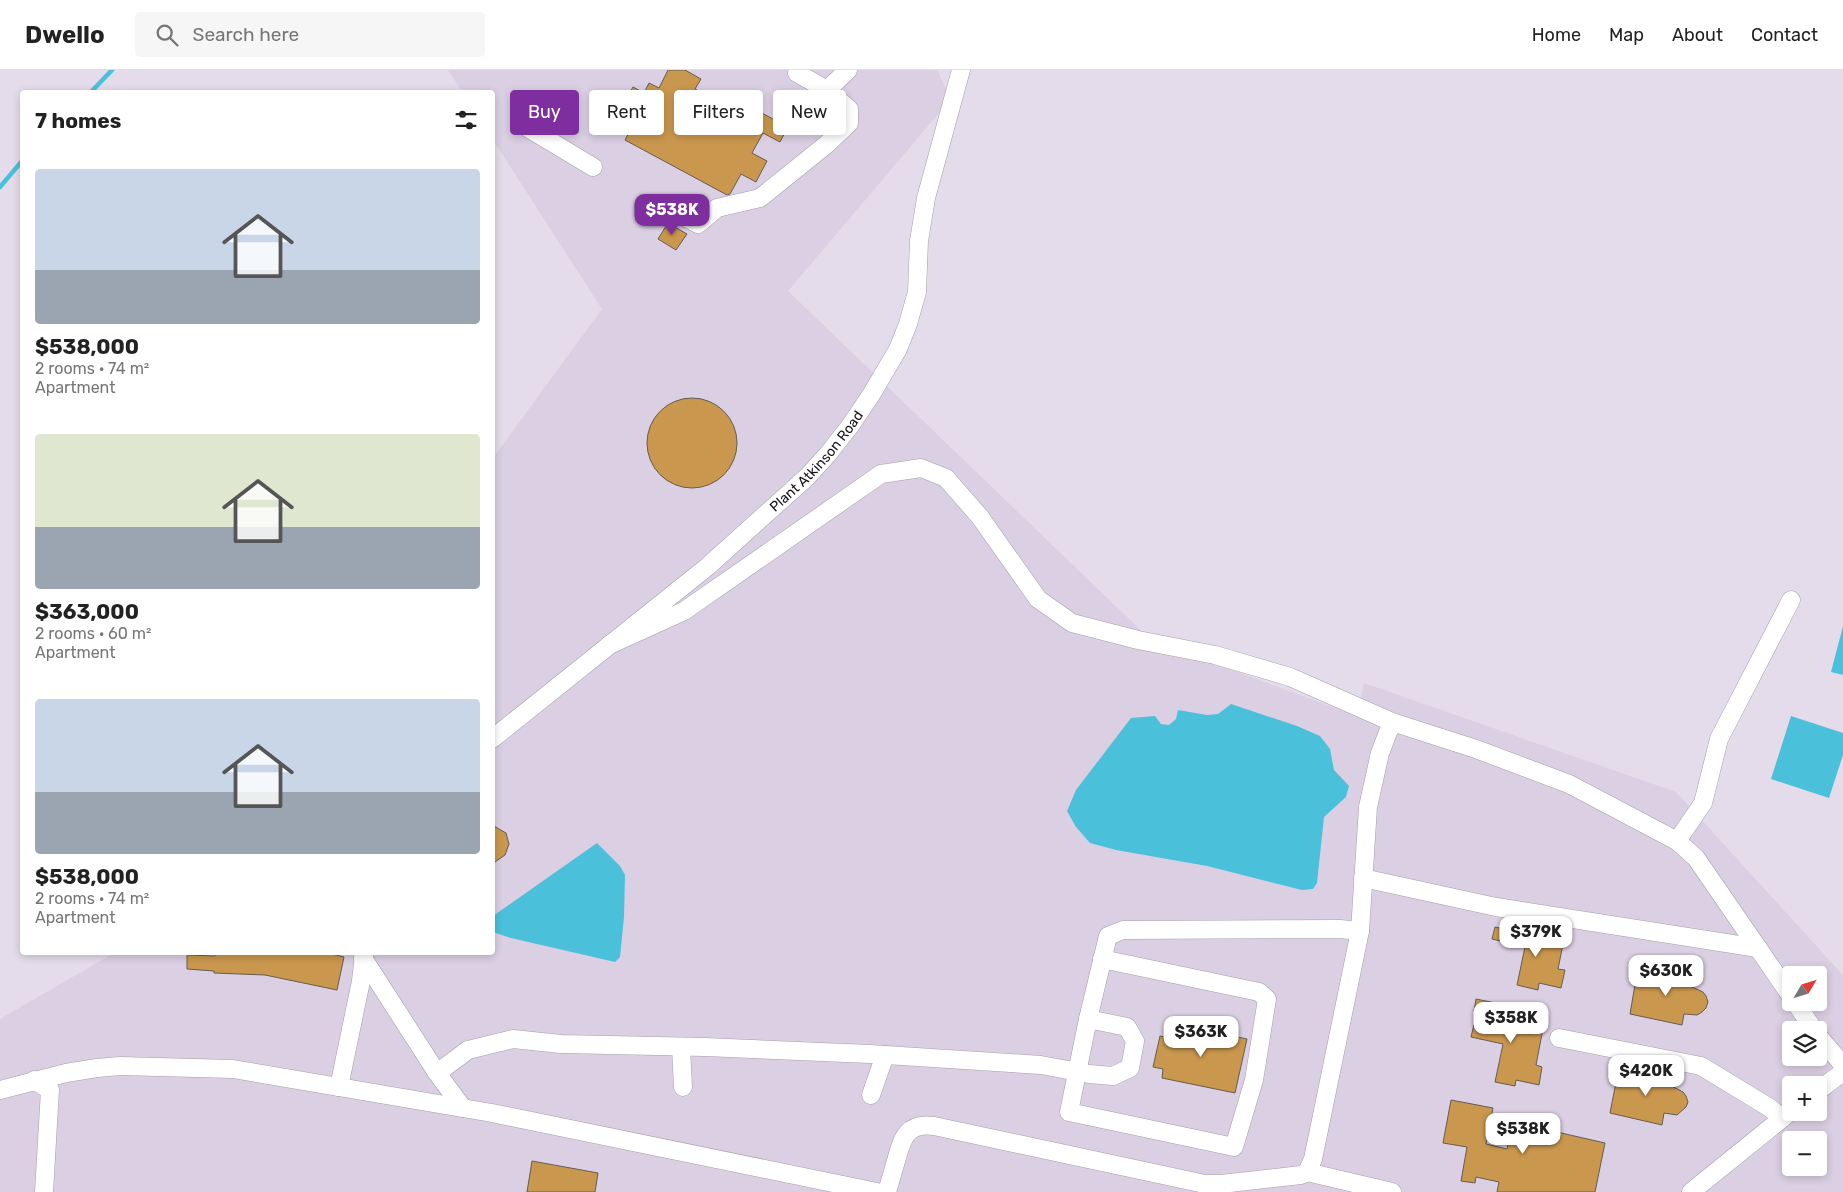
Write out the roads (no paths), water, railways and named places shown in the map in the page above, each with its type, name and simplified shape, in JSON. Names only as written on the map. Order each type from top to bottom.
[{"type":"lane","points":[[797,73],[827,90],[848,70]]},
{"type":"lane","name":"Plant Atkinson Road","points":[[495,737],[707,567],[807,478],[839,440],[871,395],[898,349],[908,324],[917,292],[920,241],[926,198],[960,70]]},
{"type":"lane","points":[[846,106],[849,109],[849,123],[846,126]]},
{"type":"lane","points":[[540,135],[593,167]]},
{"type":"lane","points":[[677,213],[698,224],[717,208],[760,198],[836,135]]},
{"type":"lane","points":[[610,646],[684,611],[882,474],[921,468],[946,478],[980,517],[1038,598],[1072,623],[1138,640],[1215,654],[1290,677],[1392,722],[1476,749],[1569,784],[1677,841],[1696,858],[1782,983]]},
{"type":"lane","points":[[1677,841],[1703,803],[1718,739],[1792,600]]},
{"type":"lane","points":[[1307,1172],[1313,1158],[1360,931],[1368,807],[1380,753],[1392,722]]},
{"type":"lane","points":[[1363,878],[1496,907],[1758,948]]},
{"type":"lane","points":[[1102,959],[1259,992],[1267,999],[1254,1080],[1234,1147],[1069,1112],[1088,1019],[1102,959],[1108,936],[1122,930],[1340,929],[1360,931]]},
{"type":"lane","points":[[364,956],[437,1073],[464,1108]]},
{"type":"lane","points":[[339,1087],[364,956]]},
{"type":"lane","points":[[437,1073],[468,1050],[513,1039],[561,1044],[885,1055],[1041,1065],[1113,1076],[1130,1068],[1135,1042],[1127,1027],[1088,1019]]},
{"type":"lane","points":[[1559,1038],[1701,1066],[1770,1108],[1782,1113]]},
{"type":"lane","points":[[1827,1046],[1843,1065]]},
{"type":"lane","points":[[681,1047],[682,1087]]},
{"type":"lane","points":[[871,1095],[885,1055]]},
{"type":"lane","points":[[0,1090],[34,1080],[97,1068],[120,1066],[234,1069],[464,1108],[877,1192]]},
{"type":"lane","points":[[1827,1084],[1843,1072]]},
{"type":"lane","points":[[34,1080],[50,1090],[44,1192]]},
{"type":"lane","points":[[1691,1192],[1782,1119]]},
{"type":"lane","points":[[887,1192],[902,1139],[910,1130],[919,1125],[934,1126],[1205,1184],[1239,1183],[1301,1175],[1307,1172],[1392,1192]]},
{"type":"water","points":[[1843,626],[1843,675],[1831,672]]},
{"type":"water","points":[[1231,704],[1297,726],[1320,736],[1330,749],[1334,770],[1349,786],[1346,797],[1324,817],[1317,883],[1313,889],[1302,890],[1207,866],[1116,850],[1090,843],[1076,827],[1067,811],[1076,790],[1131,718],[1155,716],[1161,724],[1169,725],[1176,719],[1178,710],[1207,715],[1218,714]]},
{"type":"water","points":[[1791,716],[1843,733],[1843,755],[1829,798],[1771,779]]},
{"type":"water","points":[[597,843],[620,866],[625,875],[624,917],[620,957],[615,962],[495,933],[495,915]]},
{"type":"waterway","points":[[93,90],[112,70]]},
{"type":"waterway","points":[[0,187],[20,163]]}]
